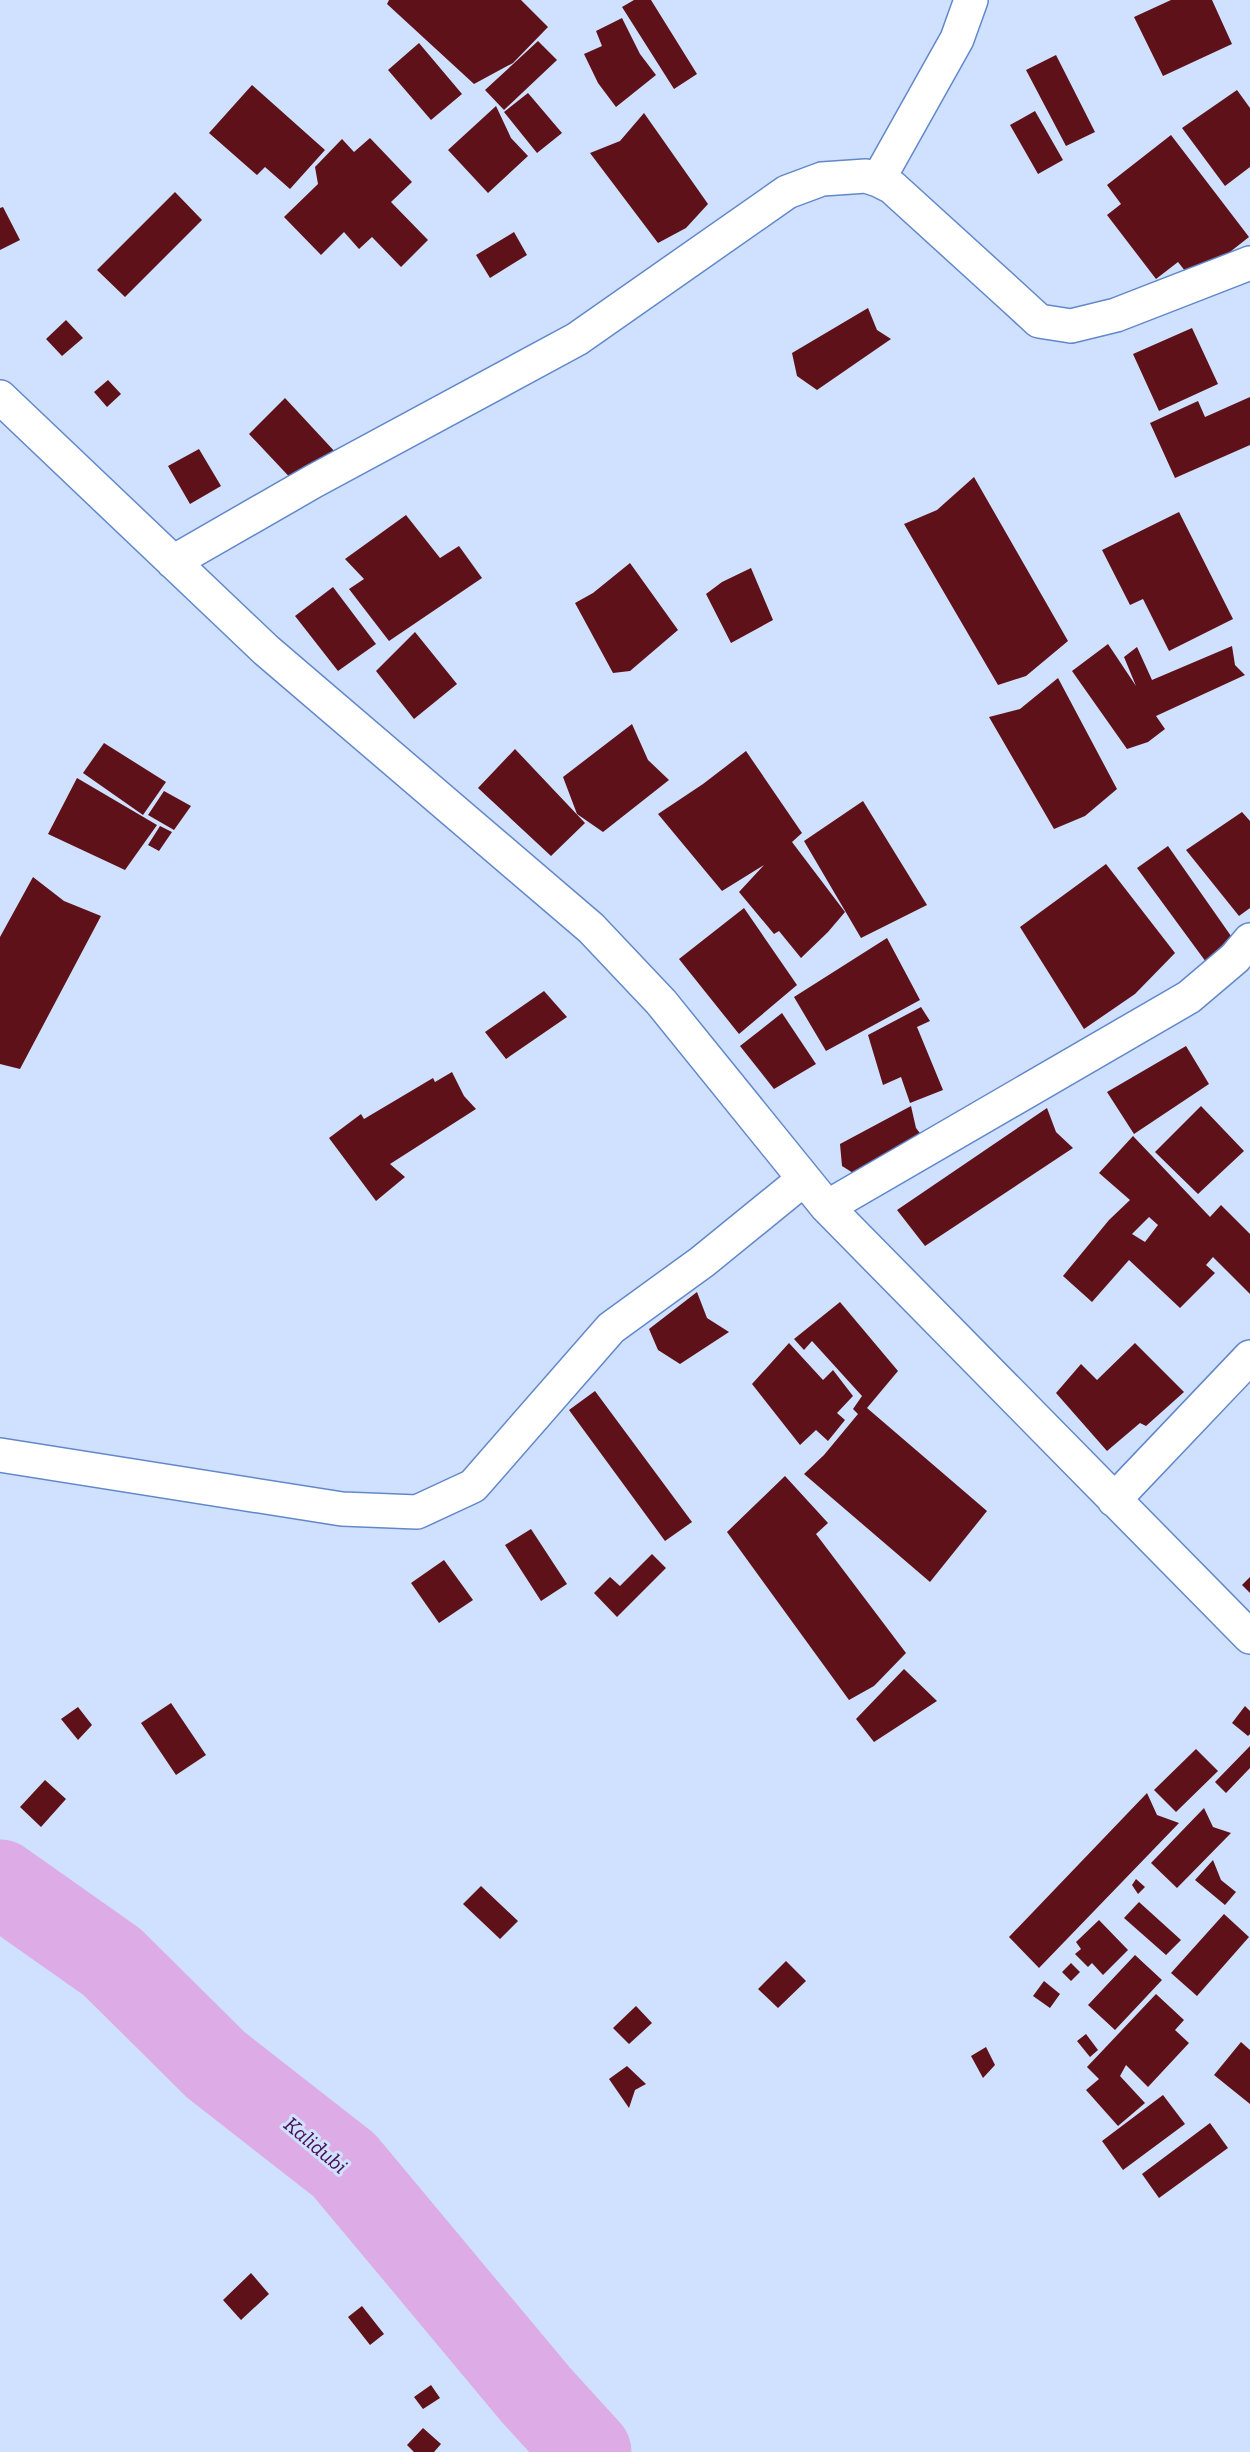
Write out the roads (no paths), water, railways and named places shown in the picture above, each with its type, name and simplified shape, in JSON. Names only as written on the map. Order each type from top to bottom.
[{"type":"street","points":[[878,180],[957,39],[971,0]]},
{"type":"street","points":[[173,562],[314,481],[577,339],[787,192],[822,179],[866,176],[892,187],[1038,321],[1071,326],[1116,315],[1250,263]]},
{"type":"street","points":[[0,398],[266,650],[591,928],[661,1002],[827,1207],[1250,1637]]},
{"type":"street","points":[[827,1207],[1189,997],[1235,958],[1250,940]]},
{"type":"street","points":[[0,1455],[342,1509],[417,1512],[473,1486],[612,1329],[702,1262],[804,1179]]},
{"type":"street","points":[[1114,1500],[1250,1357]]},
{"type":"waterway","name":"Kalidubi","points":[[0,1883],[112,1962],[216,2065],[344,2165],[536,2395],[588,2452]]}]
